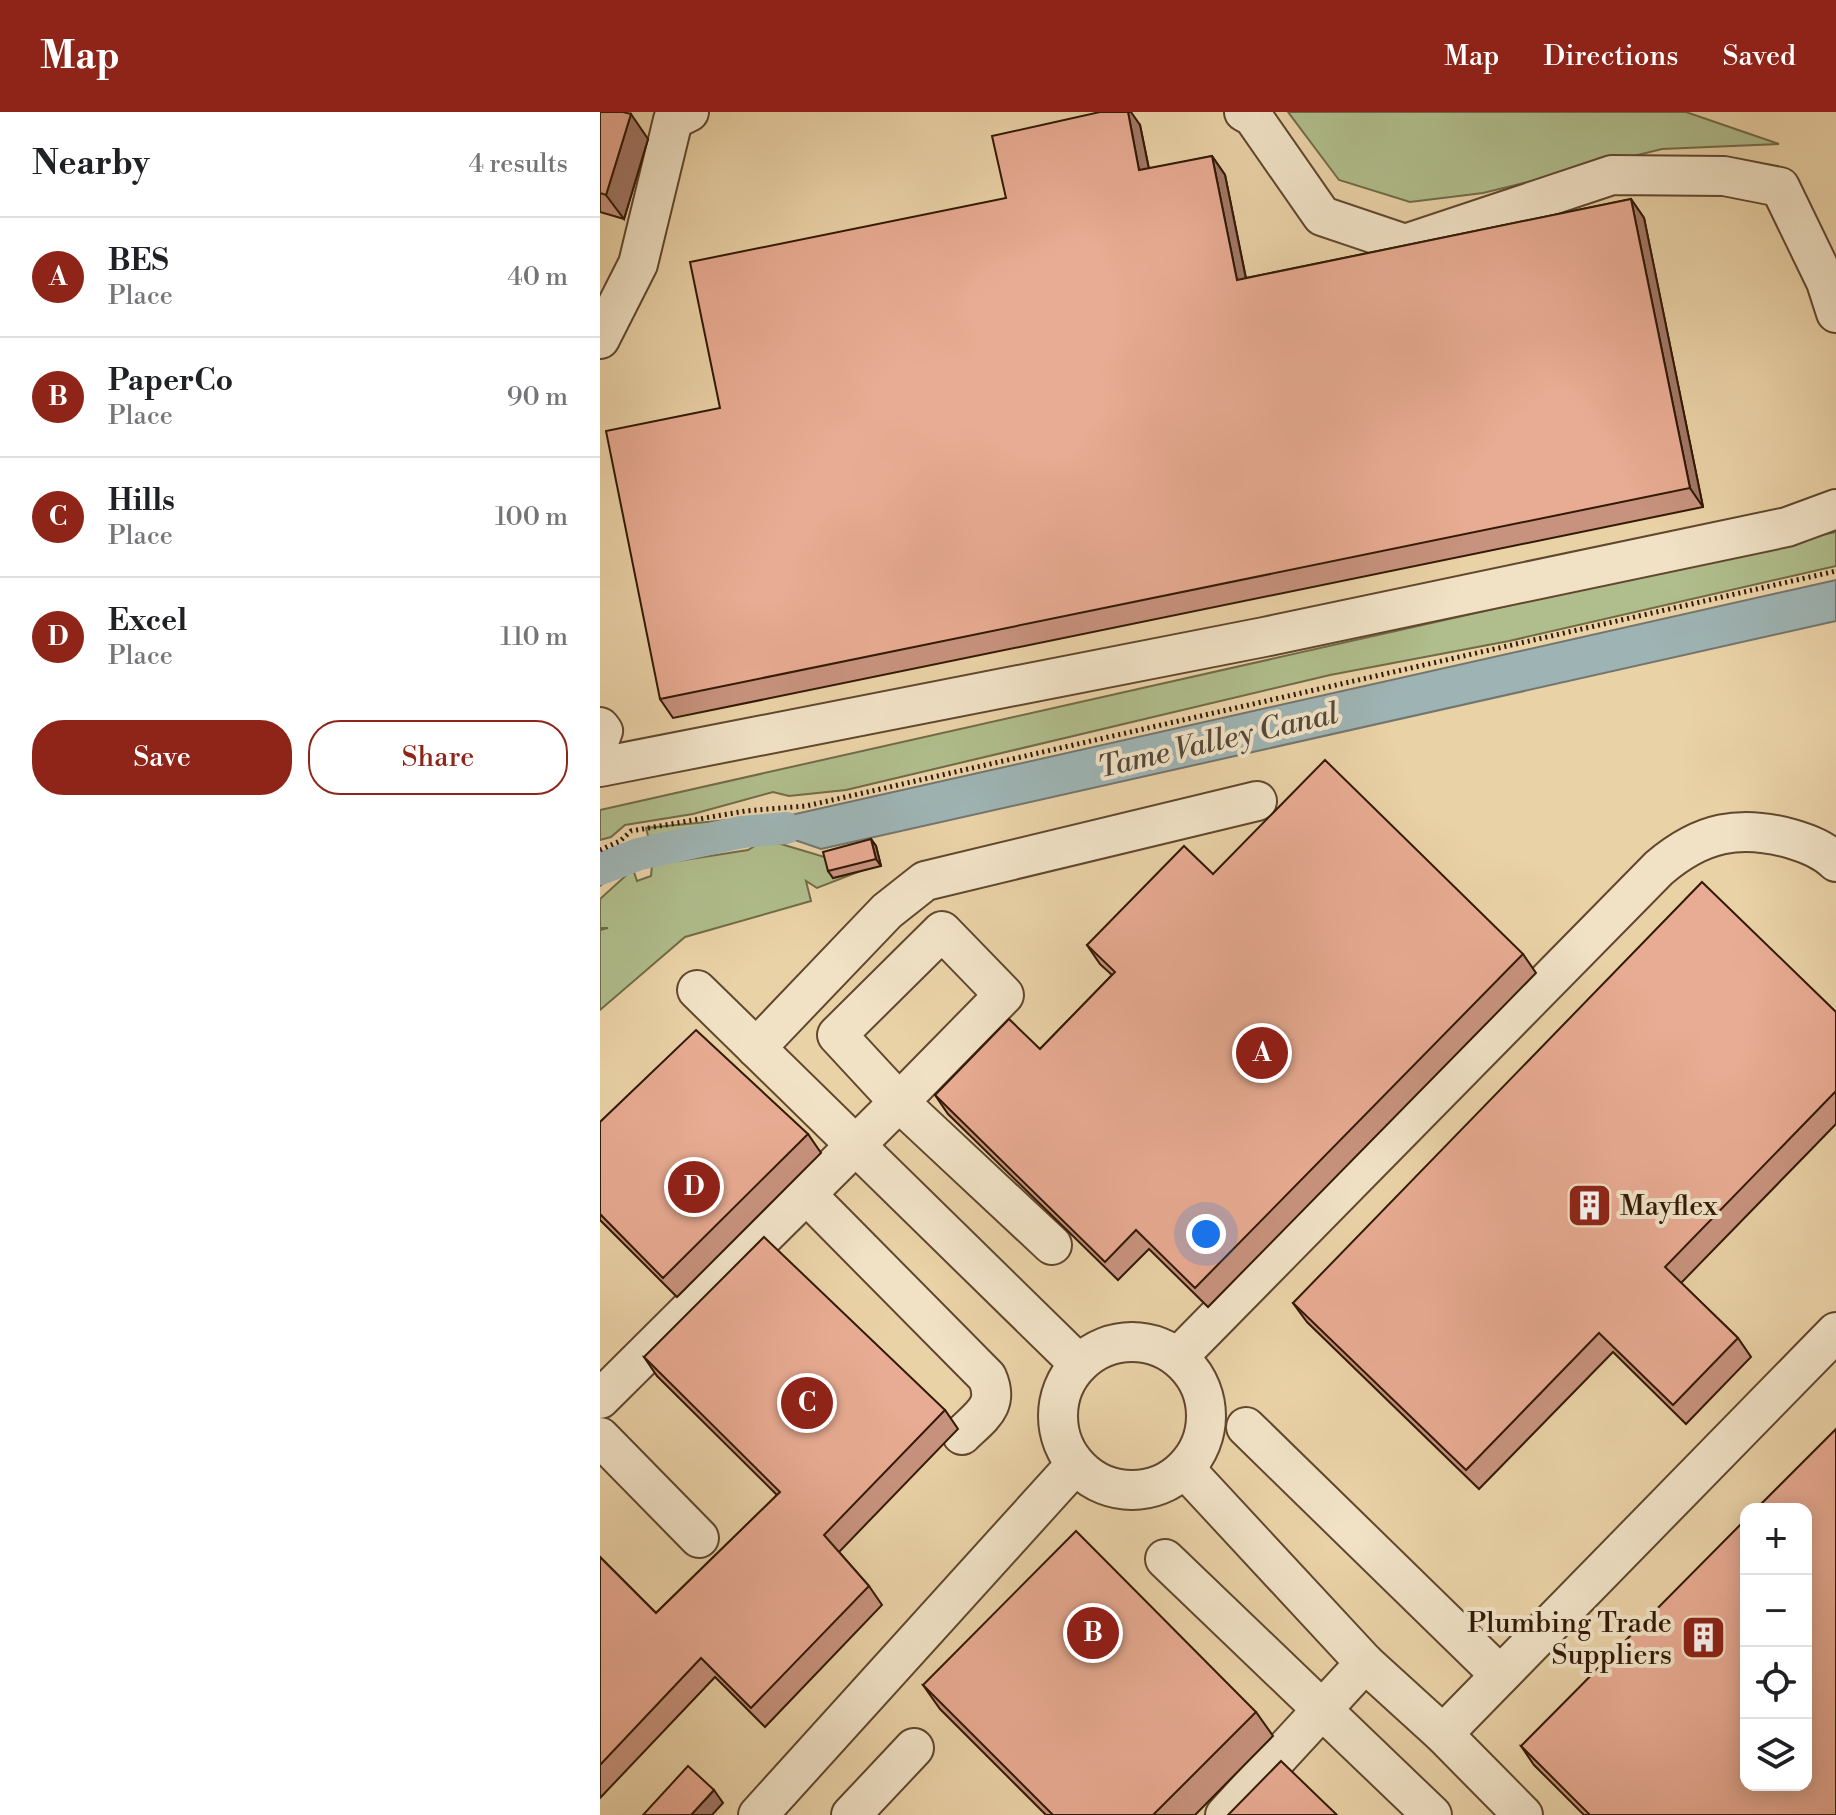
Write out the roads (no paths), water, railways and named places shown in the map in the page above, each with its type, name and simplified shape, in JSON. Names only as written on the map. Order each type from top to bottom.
[{"type":"street","points":[[600,339],[638,264],[673,120],[689,112]]},
{"type":"street","points":[[1244,112],[1253,117],[1322,216],[1405,244],[1612,175],[1724,176],[1780,187],[1826,282],[1836,313]]},
{"type":"street","points":[[600,767],[1264,637],[1787,527],[1836,509]]},
{"type":"street","points":[[600,727],[603,731],[600,739]]},
{"type":"street","points":[[756,1048],[887,911],[925,881],[1257,801]]},
{"type":"street","points":[[1178,1357],[1681,849],[1743,830],[1802,842],[1826,852],[1836,862]]},
{"type":"street","points":[[600,1399],[899,1102],[1004,995],[942,931],[837,1035],[899,1102],[1052,1245]]},
{"type":"street","points":[[697,990],[1079,1364]]},
{"type":"street","points":[[806,1194],[987,1377],[992,1388],[992,1399],[987,1409],[962,1435]]},
{"type":"street","points":[[1443,1734],[1836,1332]]},
{"type":"street","points":[[1138,1342],[1159,1346],[1178,1357],[1195,1375],[1205,1399],[1207,1424],[1200,1449],[1185,1469],[1165,1484],[1142,1491],[1117,1490],[1093,1481],[1075,1465],[1063,1446],[1058,1425],[1059,1402],[1066,1382],[1079,1364],[1096,1351],[1116,1343],[1138,1342]]},
{"type":"street","points":[[1246,1427],[1500,1675]]},
{"type":"street","points":[[600,1437],[699,1538]]},
{"type":"street","points":[[778,1808],[1075,1465]]},
{"type":"street","points":[[1185,1469],[1365,1663],[1443,1734],[1523,1815]]},
{"type":"street","points":[[1165,1559],[1432,1815]]},
{"type":"street","points":[[1225,1815],[1365,1663]]},
{"type":"street","points":[[851,1815],[914,1748]]},
{"type":"water","points":[[1836,580],[1836,621],[821,849],[786,837],[742,832],[760,822]]},
{"type":"water","points":[[639,854],[600,886],[600,858]]},
{"type":"waterway","name":"Tame Valley Canal","points":[[600,869],[639,854],[742,832],[786,828]]},
{"type":"place","name":"BES","points":[[1262,1053]]},
{"type":"place","name":"Excel","points":[[694,1187]]},
{"type":"place","name":"Mayflex","points":[[1589,1205]]},
{"type":"place","name":"Hills","points":[[807,1403]]},
{"type":"place","name":"PaperCo","points":[[1093,1633]]},
{"type":"place","name":"Plumbing Trade Suppliers","points":[[1703,1638]]}]
